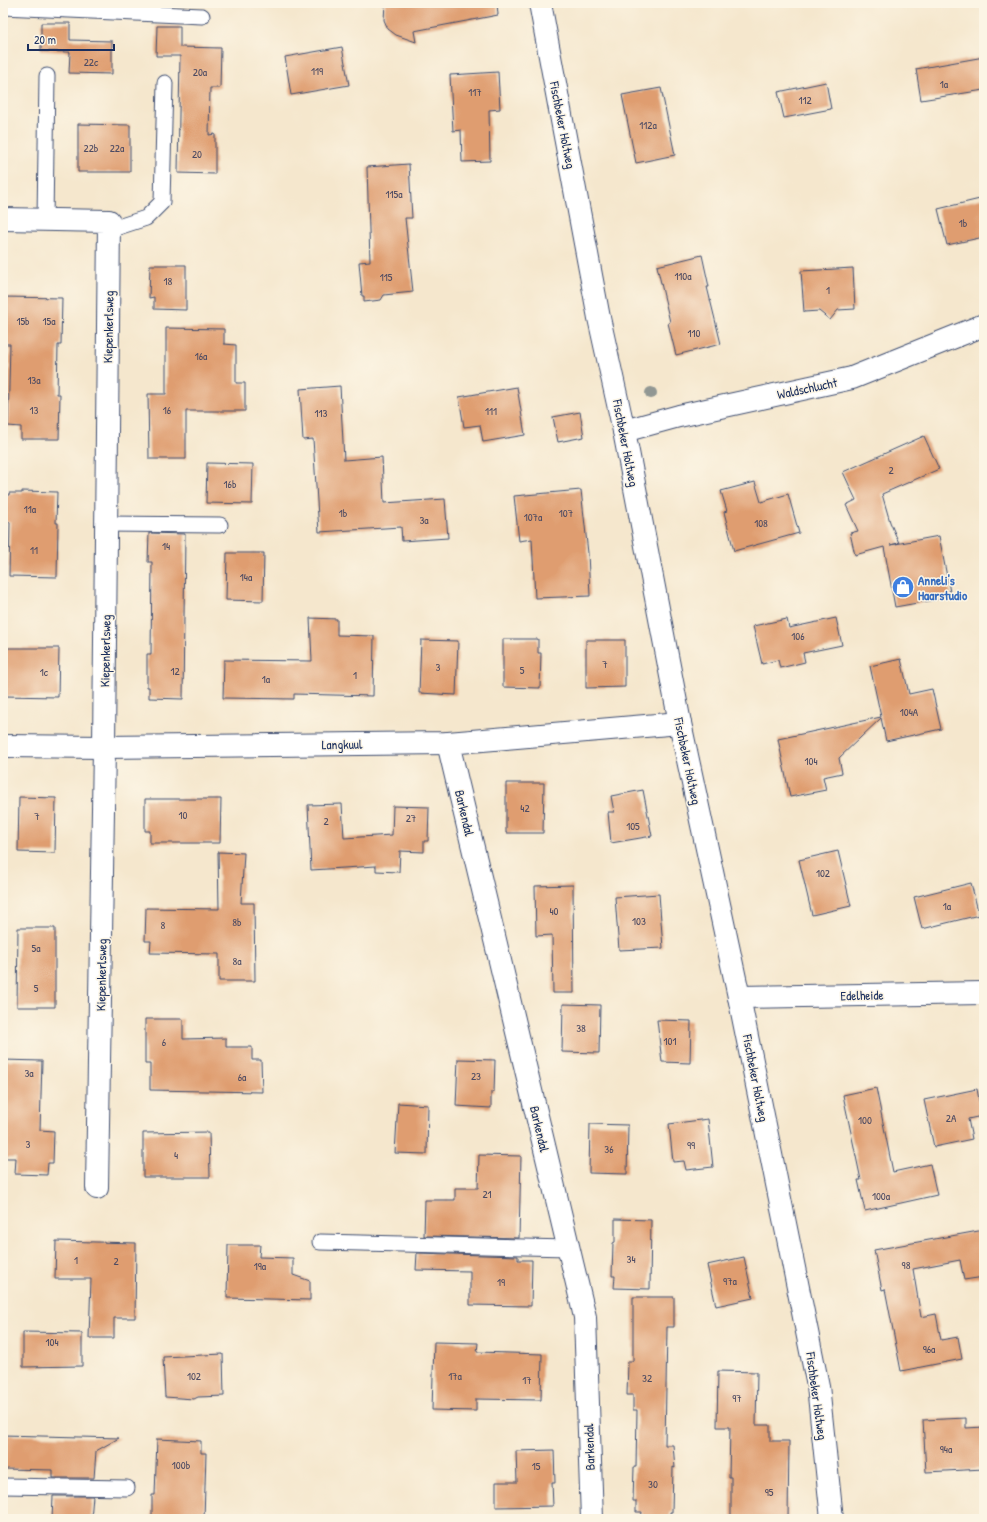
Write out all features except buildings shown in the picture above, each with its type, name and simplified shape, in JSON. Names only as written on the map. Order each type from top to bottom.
[{"type":"street","name":"Fischbeker Holtweg","points":[[540,3],[599,318],[624,431],[680,722],[739,998],[818,1386],[832,1519]]},
{"type":"street","points":[[3,219],[109,220],[109,230]]},
{"type":"street","name":"Kiepenkerlsweg","points":[[97,1188],[104,747],[109,230]]},
{"type":"street","name":"Waldschlucht","points":[[624,431],[679,416],[852,378],[984,325]]},
{"type":"street","name":"Langkuul","points":[[3,746],[104,747],[448,743],[680,722]]},
{"type":"street","name":"Barkendal","points":[[448,743],[585,1317],[592,1519]]},
{"type":"street","name":"Edelheide","points":[[739,998],[984,993]]},
{"type":"lane","points":[[3,7],[202,16]]},
{"type":"lane","points":[[46,220],[47,76]]},
{"type":"lane","points":[[109,230],[146,218],[162,202],[165,83]]},
{"type":"lane","points":[[106,524],[220,525]]},
{"type":"lane","points":[[320,1242],[568,1248]]},
{"type":"lane","points":[[3,1486],[127,1488]]},
{"type":"place","name":"Anneli's Haarstudio","points":[[903,587]]}]
